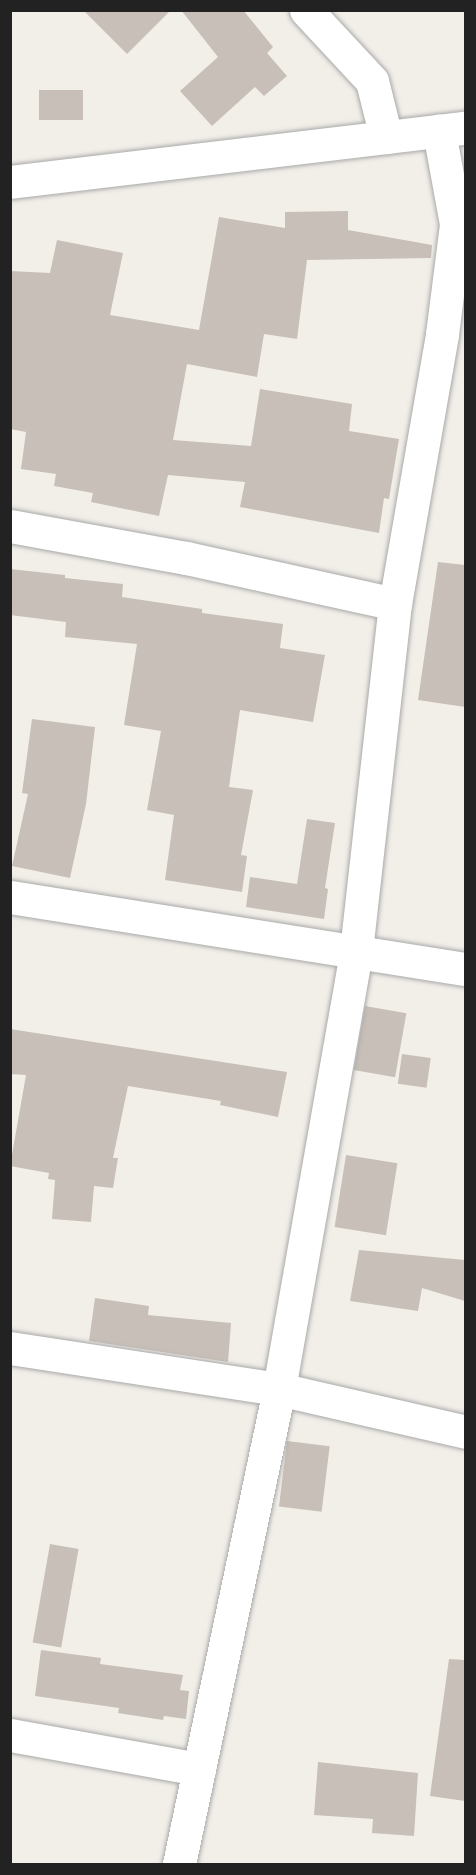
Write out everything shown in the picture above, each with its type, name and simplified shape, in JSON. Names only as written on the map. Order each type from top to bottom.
[{"type":"street","points":[[306,10],[372,81],[386,137]]},
{"type":"street","points":[[10,182],[452,129],[456,224],[442,334],[395,604],[356,951],[279,1389],[179,1864]]},
{"type":"street","points":[[10,526],[186,558],[395,604]]},
{"type":"street","points":[[10,897],[465,969]]},
{"type":"street","points":[[10,1348],[279,1389],[465,1432]]},
{"type":"street","points":[[10,1735],[200,1769]]},
{"type":"building","points":[[83,10],[171,10],[127,54]]},
{"type":"building","points":[[181,10],[243,10],[273,47],[267,53],[287,76],[264,96],[255,87],[212,126],[180,91],[218,57]]},
{"type":"building","points":[[39,90],[83,90],[83,120],[39,120]]},
{"type":"building","points":[[348,211],[348,230],[432,245],[431,258],[307,260],[297,339],[264,334],[257,377],[187,364],[173,440],[251,446],[260,389],[352,404],[349,431],[399,439],[389,499],[384,498],[379,533],[240,507],[245,482],[168,475],[159,516],[91,502],[93,493],[54,486],[56,474],[21,469],[26,432],[10,429],[10,271],[50,273],[57,240],[123,253],[110,315],[199,330],[219,217],[285,228],[285,212]]},
{"type":"building","points":[[438,562],[465,565],[465,707],[418,700]]},
{"type":"building","points":[[10,569],[123,584],[122,597],[202,609],[202,613],[283,624],[280,648],[325,655],[313,722],[240,710],[229,787],[253,790],[241,855],[247,856],[242,892],[165,880],[174,815],[147,810],[161,731],[124,725],[137,644],[65,637],[66,622],[10,615]]},
{"type":"building","points":[[32,719],[95,727],[86,804],[70,878],[12,866],[28,794],[22,793]]},
{"type":"building","points":[[307,819],[335,823],[325,888],[328,889],[324,919],[246,907],[250,877],[297,884]]},
{"type":"building","points":[[365,1006],[406,1013],[395,1077],[354,1070]]},
{"type":"building","points":[[10,1029],[287,1072],[278,1117],[220,1105],[221,1101],[128,1086],[113,1158],[118,1158],[113,1188],[94,1186],[91,1222],[52,1219],[55,1180],[48,1179],[49,1173],[10,1166],[26,1075],[10,1074]]},
{"type":"building","points":[[402,1054],[431,1058],[427,1088],[398,1084]]},
{"type":"building","points":[[346,1155],[397,1163],[386,1235],[335,1227]]},
{"type":"building","points":[[359,1250],[465,1260],[465,1301],[422,1288],[418,1311],[350,1301]]},
{"type":"building","points":[[95,1298],[149,1306],[148,1315],[231,1323],[228,1362],[89,1341]]},
{"type":"building","points":[[287,1441],[330,1446],[322,1512],[279,1507]]},
{"type":"building","points":[[50,1544],[79,1549],[61,1648],[33,1642]]},
{"type":"building","points":[[41,1650],[101,1658],[100,1664],[183,1675],[180,1690],[189,1691],[186,1719],[164,1716],[163,1720],[118,1713],[119,1708],[35,1696]]},
{"type":"building","points":[[449,1659],[465,1660],[465,1801],[430,1796]]},
{"type":"building","points":[[318,1762],[418,1773],[414,1836],[372,1833],[373,1819],[314,1815]]}]
